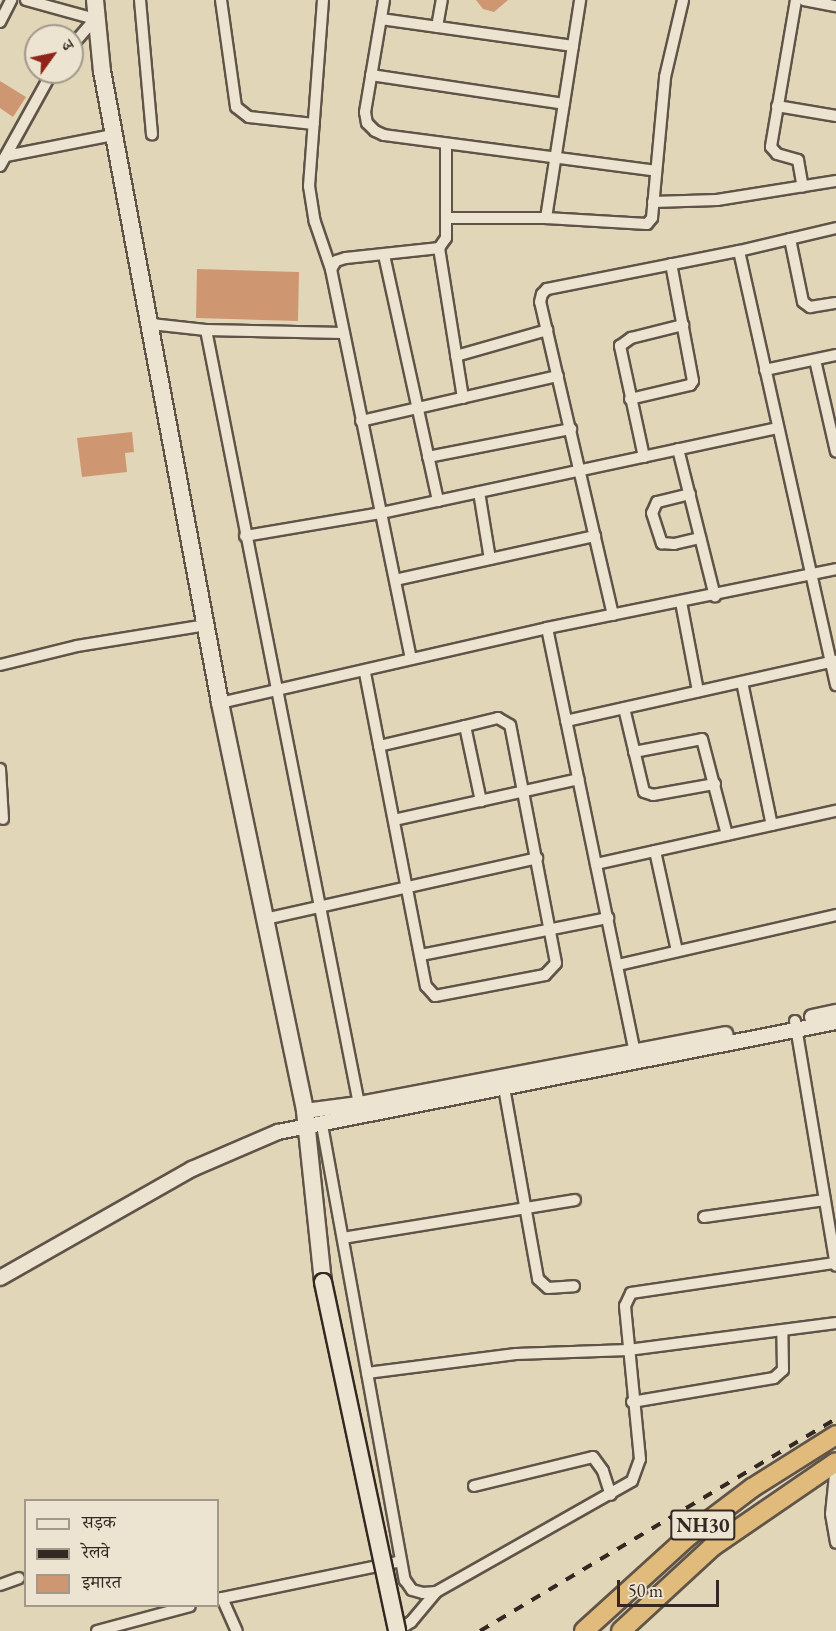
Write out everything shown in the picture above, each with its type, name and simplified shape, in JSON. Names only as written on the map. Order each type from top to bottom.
[{"type":"highway","name":"NH30","points":[[584,1631],[690,1534],[752,1488],[836,1435]]},
{"type":"highway","name":"NH30","points":[[621,1631],[712,1547],[836,1464]]},
{"type":"main road","points":[[95,0],[94,19],[113,135],[151,324],[220,703],[265,919],[311,1121],[323,1282],[397,1631]]},
{"type":"street","points":[[0,22],[11,0]]},
{"type":"street","points":[[26,0],[94,19],[84,31]]},
{"type":"street","points":[[140,0],[152,134]]},
{"type":"street","points":[[221,0],[236,107],[249,117],[314,124]]},
{"type":"street","points":[[323,0],[310,202],[332,269],[343,333],[411,659]]},
{"type":"street","points":[[384,0],[365,112],[367,123],[375,131],[384,135],[446,144],[656,171]]},
{"type":"street","points":[[437,27],[442,0]]},
{"type":"street","points":[[546,218],[580,0]]},
{"type":"street","points":[[446,218],[546,218],[635,226],[647,224],[652,218],[665,77],[683,0]]},
{"type":"street","points":[[796,0],[771,147],[777,154],[798,160],[803,187]]},
{"type":"street","points":[[804,0],[836,6]]},
{"type":"street","points":[[381,19],[573,46]]},
{"type":"street","points":[[371,75],[564,104]]},
{"type":"street","points":[[3,161],[45,84]]},
{"type":"street","points":[[777,106],[836,116]]},
{"type":"street","points":[[3,161],[113,135]]},
{"type":"street","points":[[446,144],[446,238],[439,248],[463,398]]},
{"type":"street","points":[[653,202],[717,201],[836,182]]},
{"type":"street","points":[[613,615],[540,302],[547,289],[739,251],[836,228]]},
{"type":"street","points":[[790,239],[803,302],[810,307],[836,303]]},
{"type":"street","points":[[332,269],[336,261],[346,258],[439,248]]},
{"type":"street","points":[[739,251],[808,574],[834,661],[836,685]]},
{"type":"street","points":[[384,255],[438,501]]},
{"type":"street","points":[[630,399],[690,385],[693,375],[671,264]]},
{"type":"street","points":[[151,324],[206,330],[343,333]]},
{"type":"street","points":[[644,457],[620,346],[631,338],[683,325]]},
{"type":"street","points":[[206,330],[275,691],[359,1104]]},
{"type":"street","points":[[456,356],[546,330]]},
{"type":"street","points":[[765,370],[836,355]]},
{"type":"street","points":[[815,360],[831,406],[836,452]]},
{"type":"street","points":[[361,421],[558,376]]},
{"type":"street","points":[[245,536],[381,513],[778,428]]},
{"type":"street","points":[[428,457],[571,429]]},
{"type":"street","points":[[678,449],[715,596]]},
{"type":"street","points":[[479,492],[490,559]]},
{"type":"street","points":[[690,494],[657,502],[652,513],[662,543],[674,544],[700,537]]},
{"type":"street","points":[[395,580],[595,536]]},
{"type":"street","points":[[220,703],[365,673],[411,659],[547,628],[715,596],[836,569]]},
{"type":"street","points":[[681,602],[698,691]]},
{"type":"street","points":[[0,665],[77,646],[206,625]]},
{"type":"street","points":[[547,628],[636,1056]]},
{"type":"street","points":[[566,721],[834,661]]},
{"type":"street","points":[[365,673],[379,746],[407,886],[430,992],[435,996],[545,975],[556,963],[551,929],[524,792],[506,720],[465,726],[379,746]]},
{"type":"street","points":[[742,682],[772,825]]},
{"type":"street","points":[[624,708],[641,787],[648,795],[715,784]]},
{"type":"street","points":[[465,726],[481,801]]},
{"type":"street","points":[[634,752],[702,739],[727,835]]},
{"type":"street","points":[[0,769],[3,819]]},
{"type":"street","points":[[394,820],[579,779]]},
{"type":"street","points":[[596,864],[836,811]]},
{"type":"street","points":[[655,851],[677,951]]},
{"type":"street","points":[[265,919],[318,904],[537,858]]},
{"type":"street","points":[[618,965],[836,915]]},
{"type":"street","points":[[422,955],[608,918]]},
{"type":"street","points":[[795,1026],[836,1012]]},
{"type":"street","points":[[311,1121],[795,1026],[836,1022]]},
{"type":"street","points":[[397,1631],[411,1622],[436,1592],[611,1495],[632,1481],[638,1472],[640,1460],[632,1402],[626,1298],[639,1289],[836,1264],[795,1026]]},
{"type":"street","points":[[0,1278],[192,1169],[252,1140],[359,1104],[503,1083]]},
{"type":"street","points":[[503,1083],[538,1279],[548,1288],[574,1286]]},
{"type":"street","points":[[311,1121],[343,1238],[405,1580],[412,1590],[436,1592]]},
{"type":"street","points":[[343,1238],[575,1200]]},
{"type":"street","points":[[704,1217],[825,1200]]},
{"type":"street","points":[[367,1373],[516,1354],[628,1350],[836,1323]]},
{"type":"street","points":[[632,1402],[774,1378],[783,1370],[782,1331]]},
{"type":"street","points":[[474,1486],[593,1457],[603,1471],[611,1495]]},
{"type":"street","points":[[836,1464],[831,1514],[836,1543]]},
{"type":"street","points":[[237,1631],[220,1598],[401,1561]]},
{"type":"street","points":[[0,1585],[19,1578]]},
{"type":"street","points":[[97,1631],[183,1607]]},
{"type":"building","points":[[476,0],[508,0],[494,12],[483,9]]},
{"type":"building","points":[[0,81],[26,97],[13,117],[0,108]]},
{"type":"building","points":[[197,269],[299,272],[298,321],[196,318]]},
{"type":"building","points":[[132,432],[134,452],[125,453],[127,472],[82,477],[77,438]]},
{"type":"railway","points":[[480,1631],[836,1419]]}]
